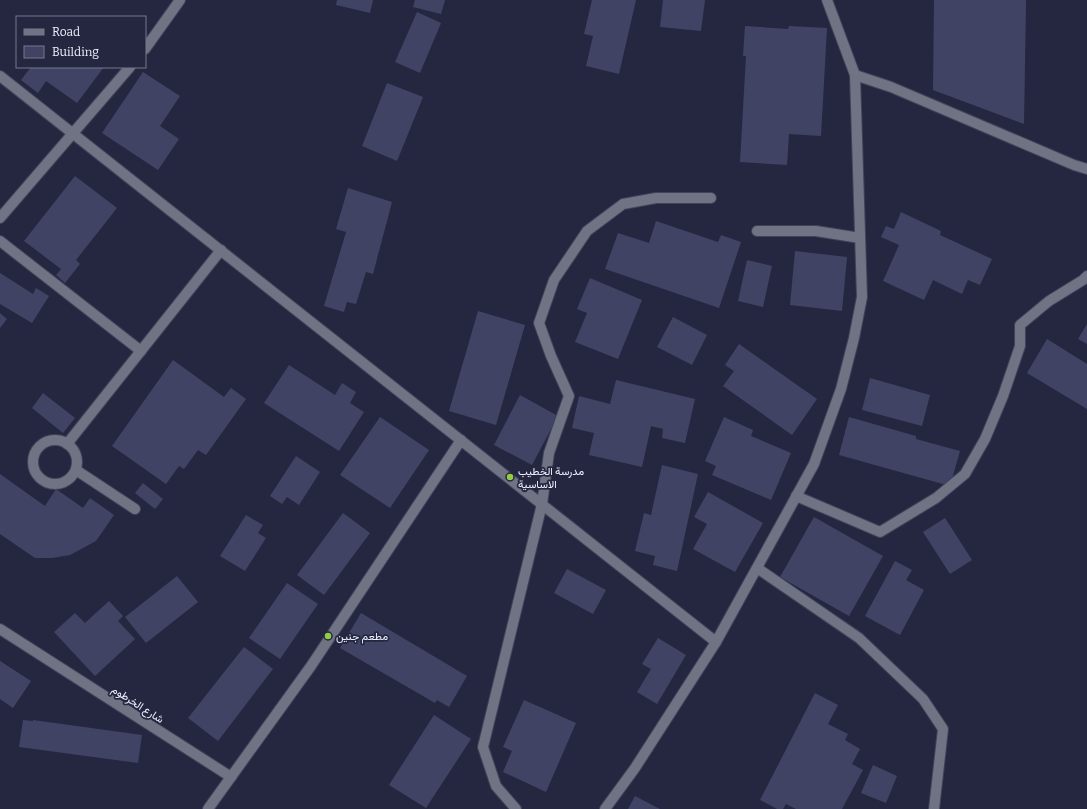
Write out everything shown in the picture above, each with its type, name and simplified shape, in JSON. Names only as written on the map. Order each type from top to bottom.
[{"type":"street","points":[[146,48],[180,0]]},
{"type":"street","points":[[605,809],[635,768],[716,642],[814,464],[841,389],[854,338],[862,297],[855,75],[827,0]]},
{"type":"street","points":[[0,218],[129,68]]},
{"type":"street","points":[[855,75],[891,87],[1074,165],[1087,169]]},
{"type":"street","points":[[0,76],[716,642]]},
{"type":"street","points":[[516,809],[496,786],[483,747],[542,504],[549,453],[569,396],[551,356],[539,323],[554,280],[587,231],[623,204],[656,198],[711,198]]},
{"type":"street","points":[[757,231],[816,231],[860,238]]},
{"type":"street","points":[[0,241],[141,351]]},
{"type":"street","points":[[67,444],[221,250]]},
{"type":"street","points":[[796,496],[880,532],[936,498],[965,474],[985,439],[1003,396],[1020,346],[1020,325],[1048,301],[1083,280],[1087,276]]},
{"type":"street","points":[[54,440],[61,441],[72,449],[76,456],[76,470],[67,481],[60,484],[46,482],[40,478],[36,472],[34,458],[36,452],[47,442],[54,440]]},
{"type":"street","points":[[208,809],[311,666],[461,440]]},
{"type":"street","points":[[76,470],[135,509]]},
{"type":"street","points":[[757,568],[859,638],[923,699],[943,729],[934,809]]},
{"type":"street","name":"شارع الخرطوم","points":[[0,629],[231,777]]},
{"type":"building","points":[[337,0],[373,0],[370,13],[336,5]]},
{"type":"building","points":[[415,0],[445,0],[441,14],[413,7]]},
{"type":"building","points":[[592,0],[636,0],[619,74],[586,66],[593,36],[584,34]]},
{"type":"building","points":[[663,0],[705,0],[701,31],[660,27]]},
{"type":"building","points":[[934,0],[1026,0],[1024,124],[933,90]]},
{"type":"building","points":[[417,12],[441,23],[420,73],[395,62]]},
{"type":"building","points":[[745,26],[788,29],[789,26],[827,28],[821,136],[789,134],[787,165],[740,162],[746,56],[743,56]]},
{"type":"building","points":[[30,68],[103,68],[77,103],[46,81],[38,93],[21,80]]},
{"type":"building","points":[[143,72],[180,96],[160,126],[179,139],[158,170],[102,133]]},
{"type":"building","points":[[387,83],[423,97],[397,161],[362,146]]},
{"type":"building","points":[[75,176],[117,208],[76,260],[80,264],[65,283],[56,275],[61,269],[24,241]]},
{"type":"building","points":[[348,188],[392,202],[373,274],[366,272],[356,304],[347,302],[344,312],[324,306],[346,232],[336,229]]},
{"type":"building","points":[[901,212],[941,231],[940,235],[992,259],[980,285],[968,280],[962,294],[933,280],[924,300],[883,281],[899,245],[881,237],[886,226],[894,229]]},
{"type":"building","points":[[656,221],[718,242],[721,235],[741,242],[719,308],[605,269],[618,233],[649,243]]},
{"type":"building","points":[[795,251],[847,257],[842,311],[790,305]]},
{"type":"building","points":[[747,260],[772,266],[763,307],[738,301]]},
{"type":"building","points":[[0,273],[33,294],[36,288],[49,296],[32,323],[0,304]]},
{"type":"building","points":[[590,278],[642,300],[618,359],[575,342],[587,313],[577,309]]},
{"type":"building","points":[[478,311],[525,325],[496,425],[449,411]]},
{"type":"building","points":[[0,313],[7,319],[0,328]]},
{"type":"building","points":[[673,317],[707,335],[692,365],[657,347]]},
{"type":"building","points":[[1087,324],[1087,344],[1078,339]]},
{"type":"building","points":[[1047,339],[1087,364],[1087,409],[1027,373]]},
{"type":"building","points":[[739,344],[817,399],[792,435],[723,386],[734,371],[725,365]]},
{"type":"building","points":[[173,360],[224,397],[231,388],[246,399],[206,455],[198,450],[184,469],[179,466],[166,484],[112,446]]},
{"type":"building","points":[[289,365],[335,395],[342,383],[356,392],[350,403],[364,412],[339,451],[264,403]]},
{"type":"building","points":[[870,378],[930,395],[922,426],[862,410]]},
{"type":"building","points":[[616,380],[695,399],[685,443],[662,438],[663,429],[651,426],[642,467],[589,455],[594,433],[572,428],[579,396],[610,404]]},
{"type":"building","points":[[43,393],[75,418],[63,433],[32,408]]},
{"type":"building","points":[[520,395],[558,416],[532,465],[494,445]]},
{"type":"building","points":[[380,417],[429,450],[390,508],[340,475]]},
{"type":"building","points":[[724,417],[753,430],[751,436],[791,453],[771,500],[712,475],[716,466],[705,461]]},
{"type":"building","points":[[849,417],[916,436],[916,439],[960,451],[950,486],[839,455]]},
{"type":"building","points":[[296,456],[320,472],[299,505],[287,497],[282,504],[270,496]]},
{"type":"building","points":[[662,465],[698,474],[677,571],[653,565],[655,556],[635,551],[644,513],[651,515]]},
{"type":"building","points":[[0,474],[45,506],[56,489],[83,508],[90,498],[114,515],[96,541],[70,555],[52,558],[35,558],[0,534]]},
{"type":"building","points":[[143,483],[163,499],[155,509],[135,493]]},
{"type":"building","points":[[708,492],[763,523],[735,572],[693,549],[707,524],[694,517]]},
{"type":"building","points":[[343,513],[370,533],[324,595],[297,575]]},
{"type":"building","points":[[246,515],[263,525],[258,533],[266,538],[245,571],[220,556]]},
{"type":"building","points":[[814,517],[883,556],[849,616],[780,577]]},
{"type":"building","points":[[945,518],[972,560],[950,574],[923,532]]},
{"type":"building","points":[[895,561],[912,570],[906,580],[924,590],[900,635],[865,616]]},
{"type":"building","points":[[567,569],[606,590],[593,614],[554,593]]},
{"type":"building","points":[[177,576],[198,602],[146,643],[125,617]]},
{"type":"building","points":[[287,583],[318,604],[280,659],[249,638]]},
{"type":"building","points":[[109,601],[123,616],[118,621],[135,639],[95,676],[54,632],[75,613],[85,623]]},
{"type":"building","points":[[361,613],[467,676],[449,707],[437,700],[435,703],[340,648]]},
{"type":"building","points":[[658,638],[686,655],[657,704],[637,692],[651,669],[642,664]]},
{"type":"building","points":[[244,647],[273,669],[218,741],[188,718]]},
{"type":"building","points":[[0,661],[31,681],[13,708],[0,699]]},
{"type":"building","points":[[815,693],[838,705],[828,724],[848,734],[845,740],[860,749],[852,764],[863,770],[842,809],[796,809],[786,804],[783,809],[777,809],[760,800]]},
{"type":"building","points":[[524,700],[576,723],[546,792],[503,772],[512,751],[503,747]]},
{"type":"building","points":[[434,715],[471,739],[426,808],[389,785]]},
{"type":"building","points":[[23,720],[33,720],[142,735],[138,763],[19,747]]},
{"type":"building","points":[[873,765],[897,776],[886,803],[861,793]]},
{"type":"building","points":[[635,796],[660,809],[628,809]]},
{"type":"place","name":"مدرسة الخطيب الاساسية","points":[[510,477]]},
{"type":"place","name":"مطعم جنين","points":[[328,636]]}]
